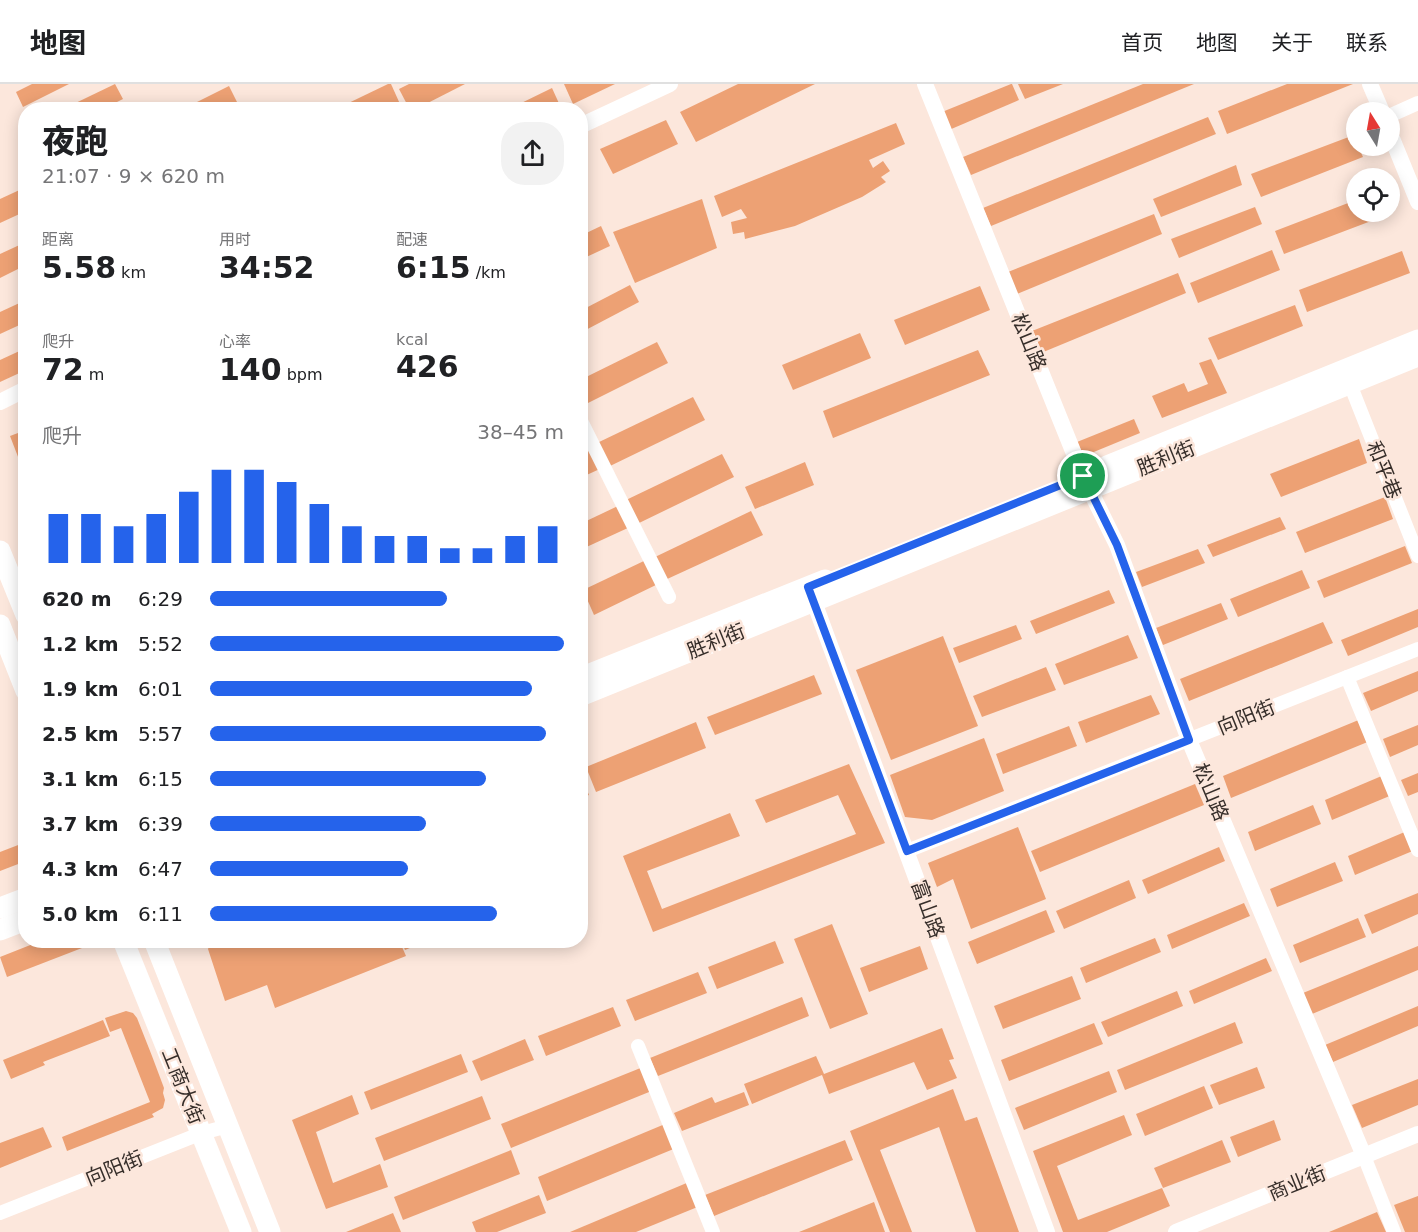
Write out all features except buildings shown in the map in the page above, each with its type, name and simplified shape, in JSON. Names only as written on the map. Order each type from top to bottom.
[{"type":"main road","name":"胜利街","points":[[588,692],[812,594],[1086,483],[1418,340]]},
{"type":"main road","name":"胜利街","points":[[1086,483],[1350,384],[1418,356]]},
{"type":"main road","points":[[0,551],[18,595]]},
{"type":"main road","name":"胜利街","points":[[588,675],[812,594]]},
{"type":"main road","points":[[0,626],[18,671]]},
{"type":"main road","points":[[0,908],[18,901]]},
{"type":"main road","points":[[0,930],[18,923]]},
{"type":"main road","name":"工商大街","points":[[126,948],[242,1232]]},
{"type":"main road","name":"工商大街","points":[[157,948],[270,1232]]},
{"type":"street","points":[[588,122],[670,84]]},
{"type":"street","name":"松山路","points":[[925,84],[1086,483],[1117,545],[1189,740],[1394,1232]]},
{"type":"street","points":[[1370,84],[1378,102]]},
{"type":"street","points":[[1400,111],[1418,103]]},
{"type":"street","points":[[1399,156],[1418,202]]},
{"type":"street","name":"和平巷","points":[[1350,384],[1418,556]]},
{"type":"street","points":[[0,402],[18,393]]},
{"type":"street","points":[[588,435],[669,597]]},
{"type":"street","name":"富山路","points":[[812,594],[1047,1232]]},
{"type":"street","name":"向阳街","points":[[907,851],[1418,649]]},
{"type":"street","points":[[1347,677],[1418,850]]},
{"type":"street","points":[[638,1046],[713,1232]]},
{"type":"street","name":"向阳街","points":[[0,1213],[202,1133],[228,1125]]},
{"type":"street","name":"商业街","points":[[1176,1232],[1418,1134]]},
{"type":"route","points":[[1083,476],[1117,545],[1189,740],[907,851],[808,587],[1083,476]]}]
